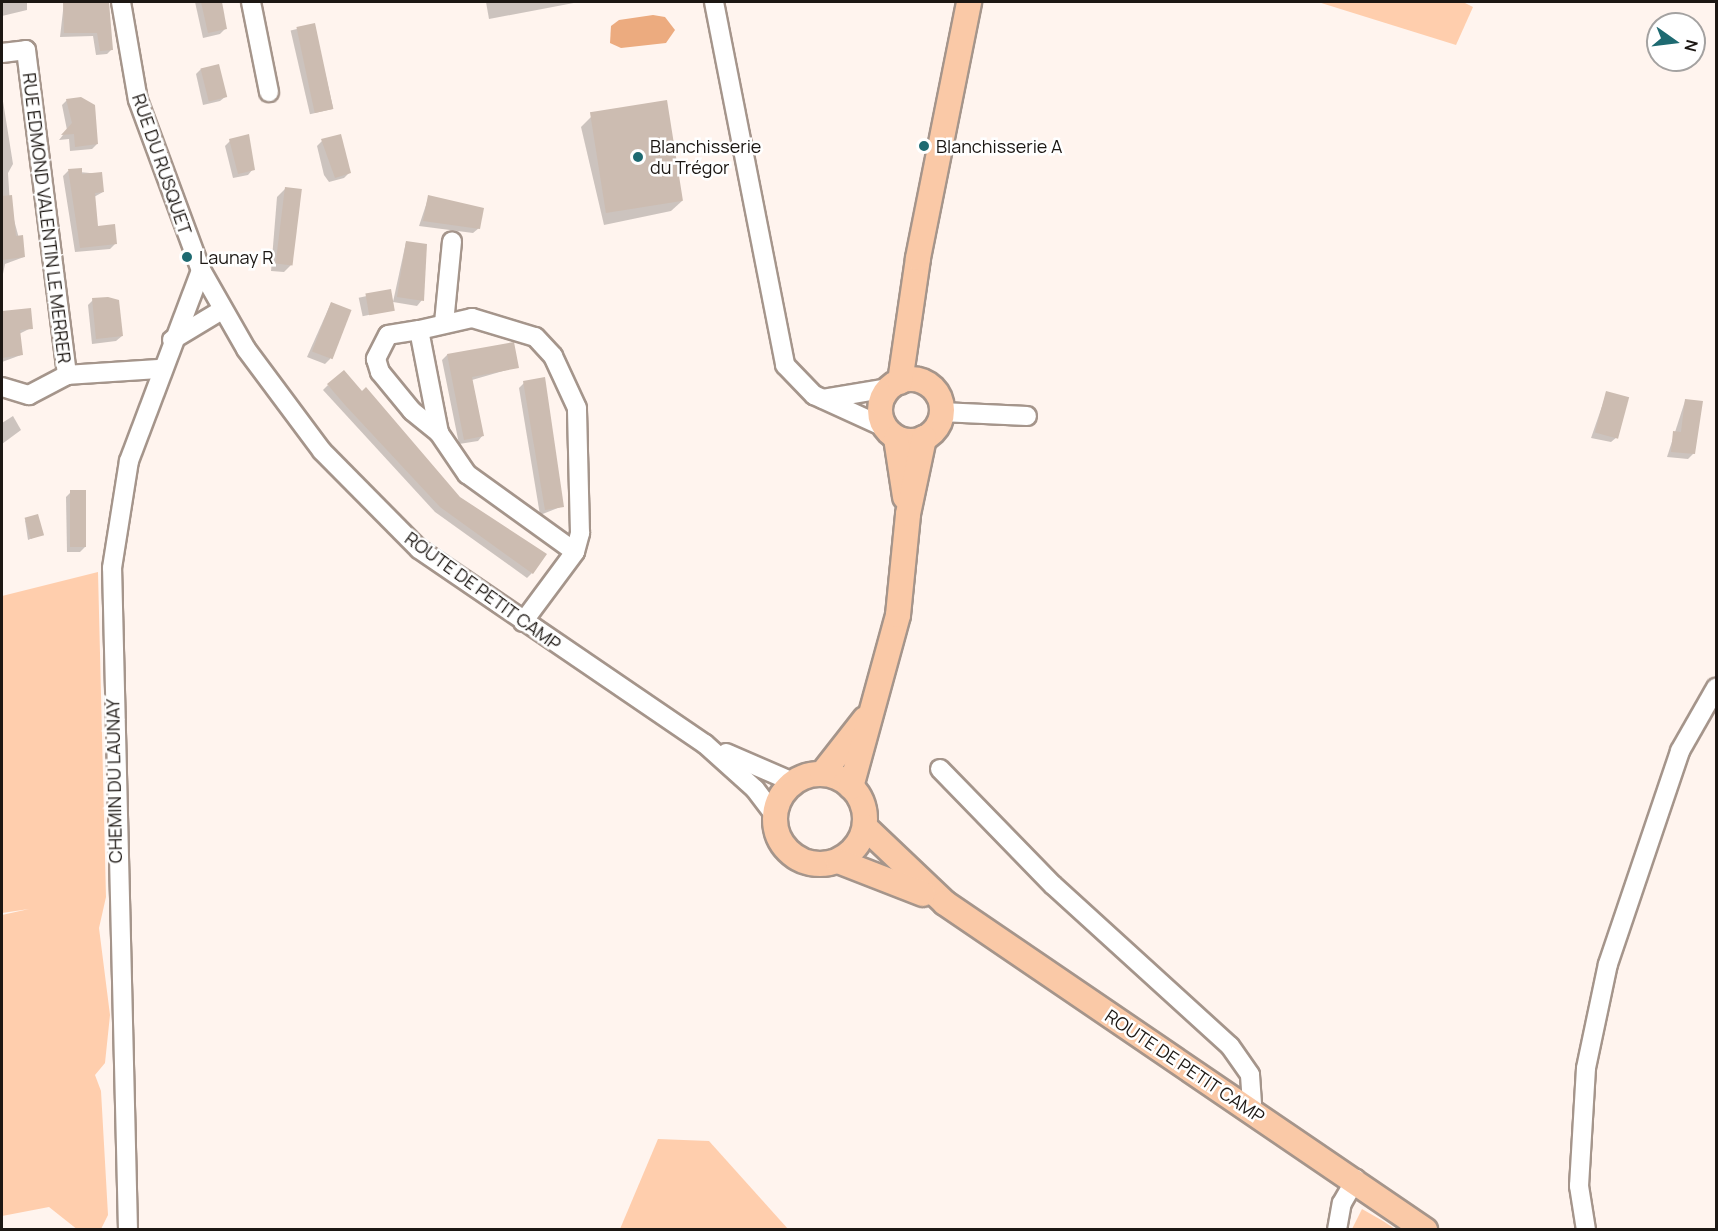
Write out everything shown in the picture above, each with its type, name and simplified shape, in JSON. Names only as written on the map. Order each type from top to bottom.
[{"type":"main road","points":[[908,514],[891,433],[881,404],[895,385],[969,2]]},
{"type":"main road","points":[[851,787],[898,615],[908,514],[924,438],[941,412],[927,384],[914,291]]},
{"type":"main road","points":[[895,385],[927,384]]},
{"type":"main road","points":[[891,433],[924,438]]},
{"type":"main road","points":[[822,774],[851,787],[860,799],[865,827],[858,844],[838,861],[824,865],[796,858],[777,836],[775,816],[778,802],[794,782],[822,774],[873,707]]},
{"type":"main road","name":"ROUTE DE PETIT CAMP","points":[[865,827],[945,903],[1253,1114],[1356,1179],[1425,1230]]},
{"type":"main road","name":"ROUTE DE PETIT CAMP","points":[[838,861],[945,903]]},
{"type":"street","name":"RUE DU RUSQUET","points":[[121,2],[138,100],[201,270],[246,350]]},
{"type":"street","points":[[251,2],[269,92]]},
{"type":"street","points":[[714,2],[785,365],[794,380],[823,399],[891,433]]},
{"type":"street","name":"RUE EDMOND VALENTIN LE MERRER","points":[[2,53],[26,51],[67,375]]},
{"type":"street","points":[[444,323],[452,241]]},
{"type":"street","name":"CHEMIN DU LAUNAY","points":[[128,1230],[111,603],[118,515],[129,461],[161,369],[201,270]]},
{"type":"street","points":[[172,340],[222,310]]},
{"type":"street","points":[[523,621],[575,552],[580,532],[577,408],[553,356],[535,338],[492,322],[444,323],[388,335],[376,359],[380,372],[412,411],[439,433],[467,474],[575,552]]},
{"type":"street","points":[[419,330],[439,433]]},
{"type":"street","name":"ROUTE DE PETIT CAMP","points":[[246,350],[322,451],[366,499],[419,549],[705,744],[755,789],[775,816]]},
{"type":"street","points":[[2,387],[29,395],[67,375],[161,369]]},
{"type":"street","points":[[823,399],[895,385]]},
{"type":"street","points":[[941,412],[1027,416]]},
{"type":"street","points":[[1586,1230],[1579,1186],[1586,1068],[1608,964],[1680,751],[1716,688]]},
{"type":"street","name":"ROUTE DE PETIT CAMP","points":[[705,744],[794,782]]},
{"type":"street","points":[[940,769],[1053,885],[1230,1046],[1250,1075],[1253,1114]]},
{"type":"street","points":[[1337,1230],[1342,1203],[1356,1179]]},
{"type":"shaded area","points":[[1318,2],[1463,2],[1473,7],[1456,45]]},
{"type":"shaded area","points":[[653,15],[665,17],[675,30],[666,43],[621,48],[610,43],[611,26],[619,20]]},
{"type":"shaded area","points":[[98,572],[106,897],[99,928],[110,1015],[105,1063],[95,1075],[101,1091],[108,1215],[101,1229],[78,1230],[49,1207],[2,1216],[2,915],[29,909],[2,913],[2,596]]},
{"type":"shaded area","points":[[658,1139],[709,1141],[788,1229],[620,1229]]},
{"type":"shaded area","points":[[1362,1209],[1383,1221],[1395,1229],[1352,1229]]},
{"type":"building","points":[[63,2],[109,2],[113,50],[100,51],[97,33],[64,33]]},
{"type":"building","points":[[201,2],[222,2],[227,29],[208,33]]},
{"type":"building","points":[[315,23],[333,109],[315,113],[296,27]]},
{"type":"building","points":[[219,64],[227,97],[209,102],[201,69]]},
{"type":"building","points":[[81,97],[95,105],[98,144],[75,147],[74,134],[61,135],[72,123],[66,99]]},
{"type":"building","name":"Blanchisserie du Trégor","points":[[667,100],[683,201],[606,213],[590,112]]},
{"type":"building","points":[[249,134],[255,170],[238,174],[229,139]]},
{"type":"building","points":[[341,134],[351,173],[335,178],[321,139]]},
{"type":"building","points":[[82,168],[82,174],[102,172],[104,192],[95,193],[98,226],[115,224],[117,244],[80,248],[68,169]]},
{"type":"building","points":[[285,187],[302,189],[292,265],[276,263]]},
{"type":"building","points":[[12,195],[16,236],[23,235],[25,257],[2,260],[2,196]]},
{"type":"building","points":[[428,195],[484,208],[480,229],[423,221]]},
{"type":"building","points":[[406,241],[427,244],[424,301],[397,297]]},
{"type":"building","points":[[391,289],[395,311],[369,315],[365,294]]},
{"type":"building","points":[[108,297],[119,300],[123,336],[96,339],[92,298]]},
{"type":"building","points":[[331,302],[352,310],[333,359],[312,351]]},
{"type":"building","points":[[31,308],[33,329],[20,330],[23,355],[2,358],[2,311]]},
{"type":"building","points":[[514,342],[519,368],[472,377],[484,436],[464,440],[447,354]]},
{"type":"building","points":[[344,370],[362,391],[366,387],[460,497],[547,554],[533,574],[440,507],[345,405],[327,384]]},
{"type":"building","points":[[545,377],[564,507],[545,510],[523,381]]},
{"type":"building","points":[[1606,391],[1629,397],[1618,439],[1595,433]]},
{"type":"building","points":[[1685,399],[1703,401],[1695,454],[1671,452],[1673,431],[1681,432]]},
{"type":"building","points":[[70,490],[86,490],[86,547],[70,547]]},
{"type":"building","points":[[38,514],[44,535],[31,539],[25,518]]},
{"type":"place","name":"Blanchisserie A","points":[[924,146]]},
{"type":"place","name":"Blanchisserie du Trégor","points":[[638,157]]},
{"type":"place","name":"Launay R","points":[[187,257]]}]
